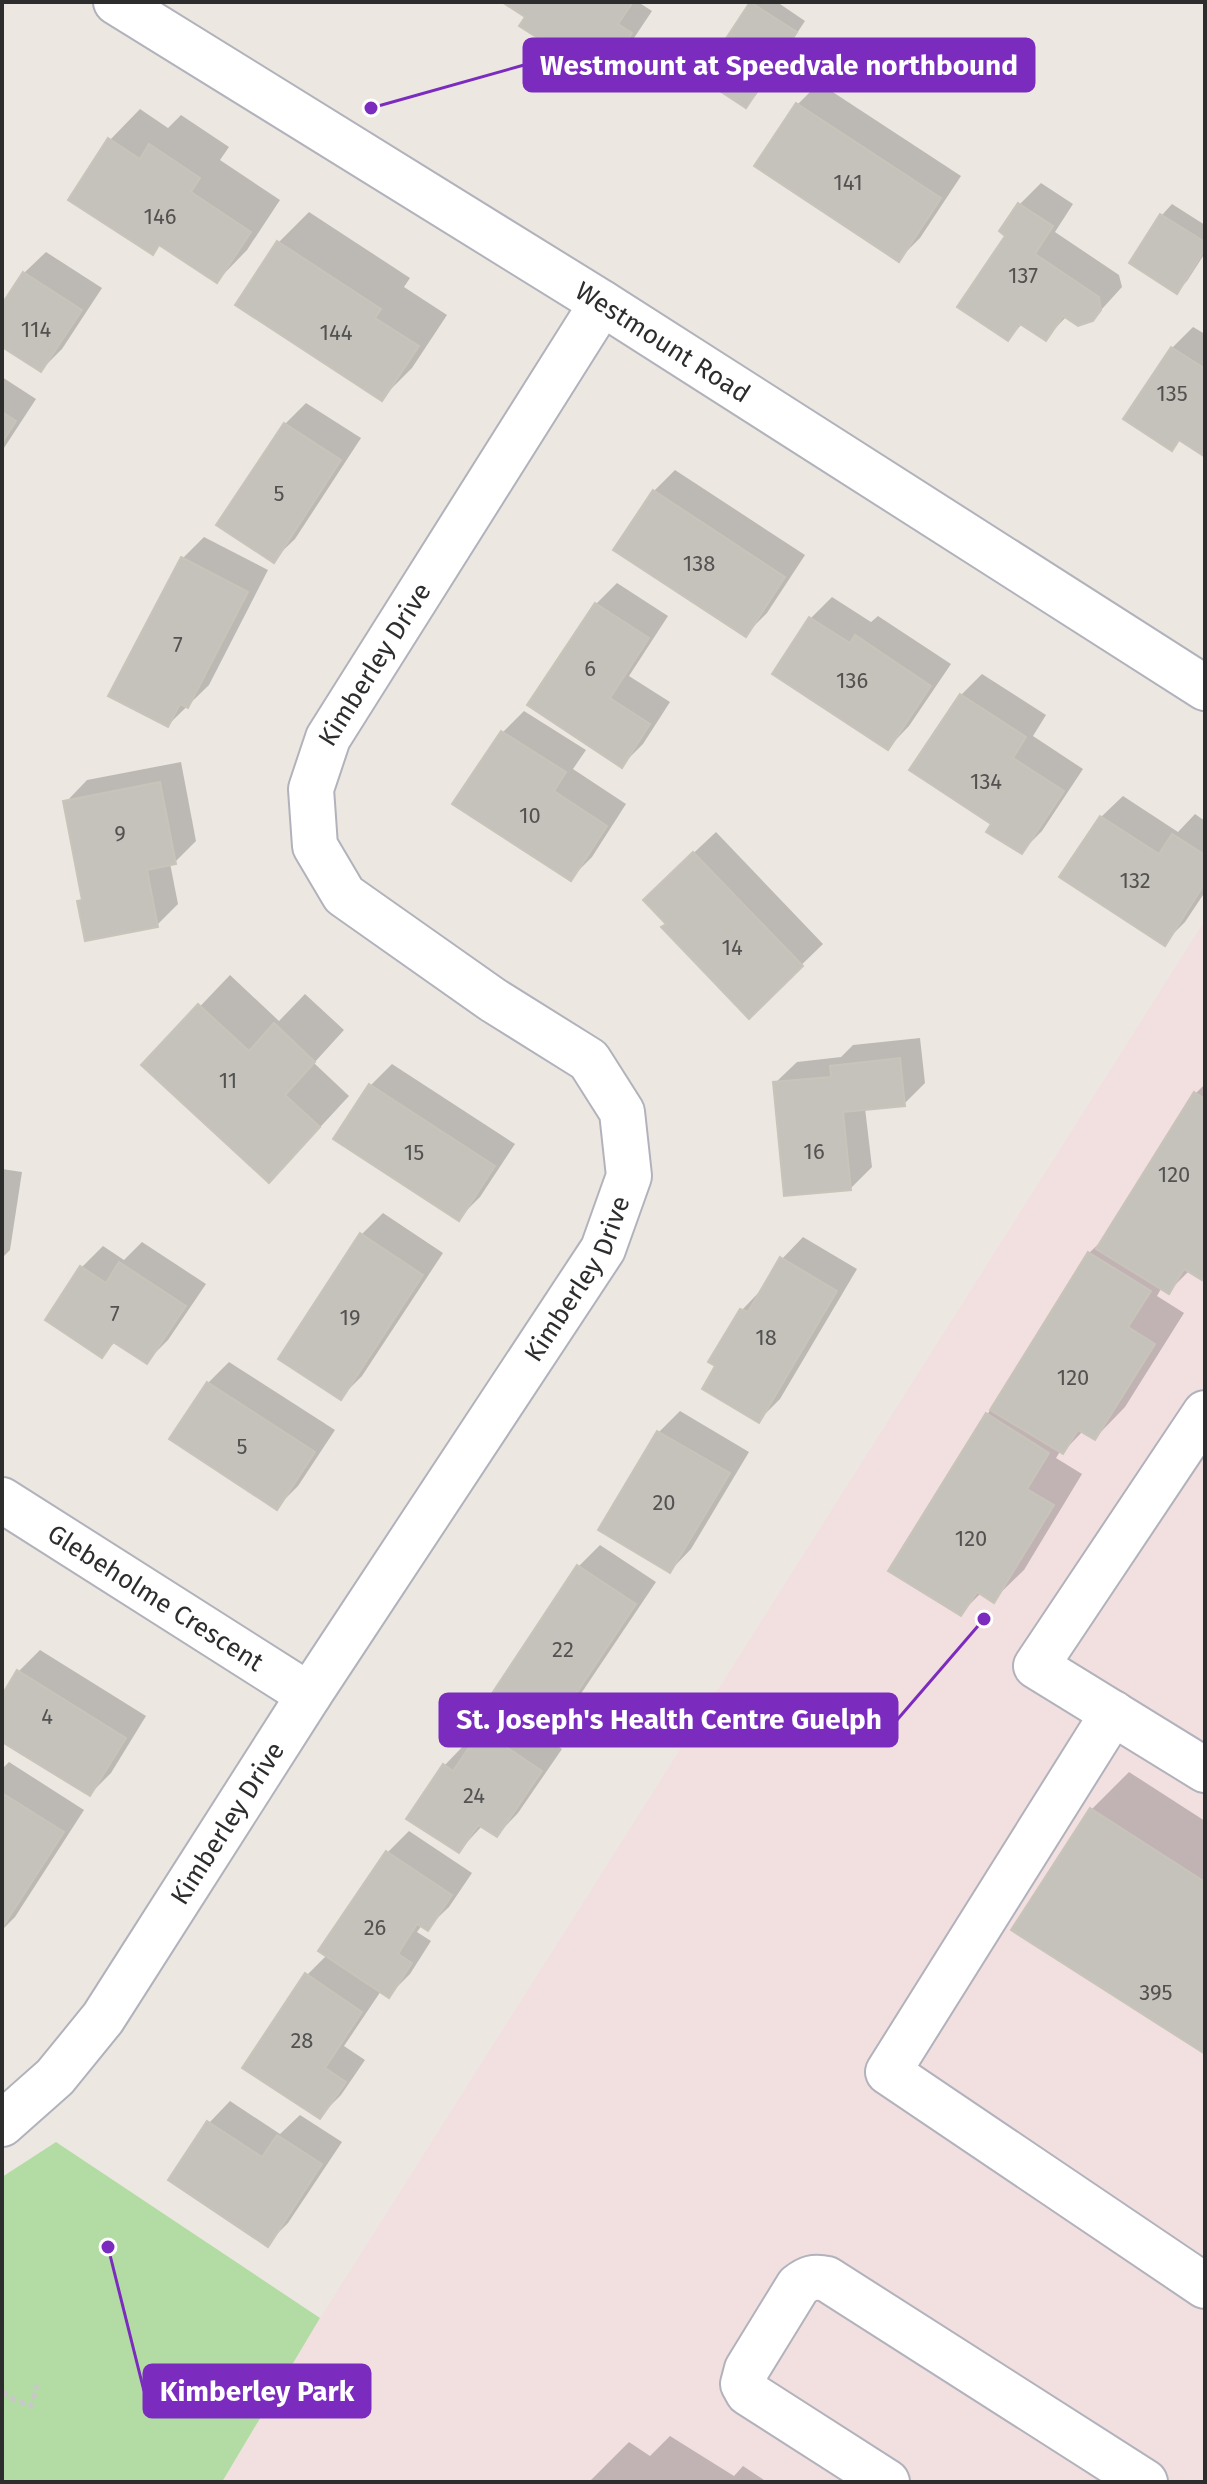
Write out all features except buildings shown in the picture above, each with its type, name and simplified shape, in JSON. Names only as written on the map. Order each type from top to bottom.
[{"type":"street","name":"Westmount Road","points":[[116,2],[602,303],[1205,688]]},
{"type":"street","name":"Kimberley Drive","points":[[2,2124],[55,2077],[103,2018],[309,1695],[603,1249],[629,1176],[622,1112],[589,1060],[493,1000],[344,895],[315,846],[311,789],[328,738],[602,303]]},
{"type":"street","points":[[1205,1413],[1036,1666],[1205,1770]]},
{"type":"street","name":"Glebeholme Crescent","points":[[2,1500],[309,1695]]},
{"type":"street","points":[[1113,1713],[888,2072],[1205,2286]]},
{"type":"street","points":[[887,2482],[748,2393],[743,2384],[747,2369],[798,2286],[806,2279],[815,2276],[827,2279],[1145,2482]]},
{"type":"path","points":[[2,2392],[31,2406],[37,2385]]},
{"type":"shaded area","points":[[1205,920],[1205,2482],[222,2482],[320,2318]]},
{"type":"green space","points":[[56,2142],[320,2318],[222,2482],[2,2482],[2,2177]]},
{"type":"place","name":"Westmount at Speedvale northbound","points":[[371,108]]},
{"type":"place","name":"St. Joseph's Health Centre Guelph","points":[[984,1619]]},
{"type":"place","name":"Kimberley Park","points":[[108,2247]]}]
